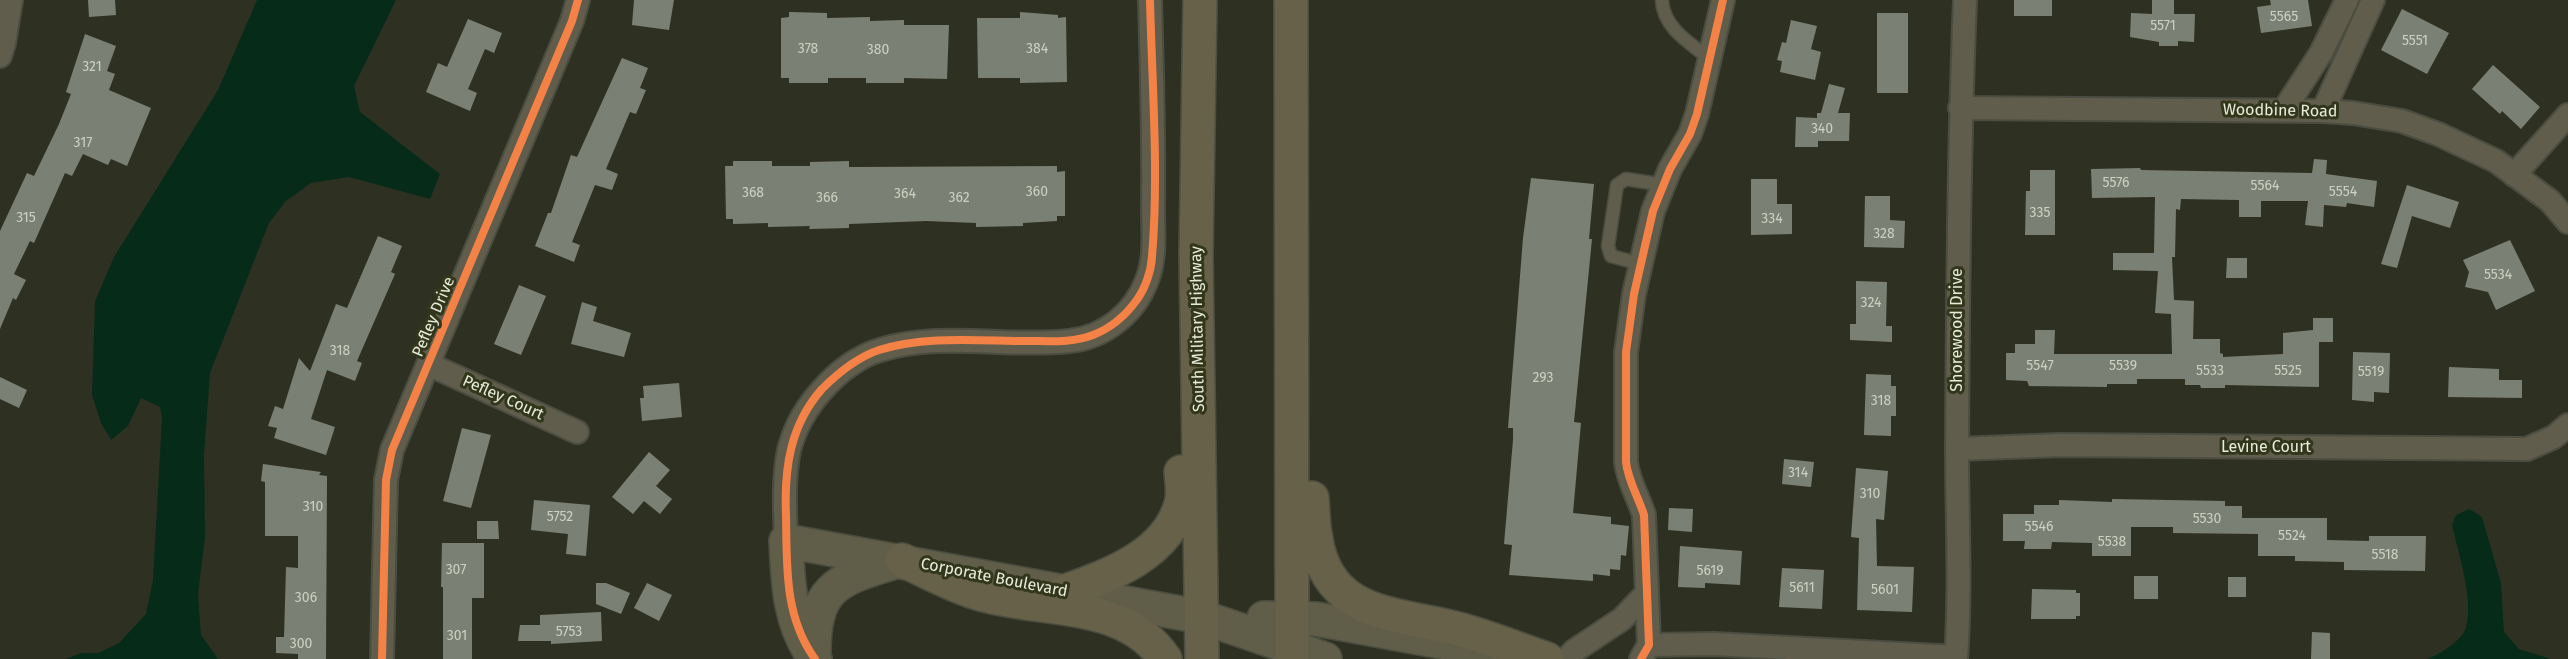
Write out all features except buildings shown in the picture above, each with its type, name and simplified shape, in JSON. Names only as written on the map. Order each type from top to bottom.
[{"type":"main road","name":"South Military Highway","points":[[1200,0],[1196,255],[1202,659]]},
{"type":"main road","points":[[1292,0],[1294,360],[1292,642]]},
{"type":"main road","points":[[1066,591],[1108,576],[1130,564],[1149,551],[1176,518],[1182,502],[1180,375],[1196,255]]},
{"type":"main road","points":[[1294,360],[1316,540],[1324,567],[1343,593],[1375,612],[1449,626],[1547,659]]},
{"type":"main road","points":[[902,560],[978,593],[1114,619],[1142,633],[1165,659]]},
{"type":"street","points":[[0,56],[11,0]]},
{"type":"street","name":"Pefley Drive","points":[[382,659],[386,480],[392,450],[572,21],[578,0]]},
{"type":"street","points":[[814,658],[795,622],[789,596],[784,482],[790,448],[799,423],[813,400],[831,380],[853,363],[878,350],[903,344],[938,341],[1070,341],[1091,336],[1125,315],[1138,298],[1148,279],[1152,259],[1154,165],[1150,0]]},
{"type":"street","points":[[1723,0],[1690,134],[1653,211],[1641,264],[1626,352],[1626,462],[1628,476],[1639,497],[1644,514],[1647,594],[1645,652],[1713,644],[1956,658]]},
{"type":"street","name":"Shorewood Drive","points":[[1956,658],[1960,604],[1957,449],[1960,108],[1965,0]]},
{"type":"street","points":[[2284,110],[2322,53],[2347,0]]},
{"type":"street","points":[[2322,111],[2373,0]]},
{"type":"street","name":"Woodbine Road","points":[[1960,108],[2322,111],[2353,113],[2402,121],[2438,134],[2496,161],[2550,201],[2568,222]]},
{"type":"street","points":[[2514,175],[2568,116]]},
{"type":"street","name":"Pefley Court","points":[[428,364],[577,432]]},
{"type":"street","name":"Levine Court","points":[[1957,449],[2061,445],[2527,449],[2554,437],[2568,425]]},
{"type":"street","name":"Corporate Boulevard","points":[[786,540],[1202,617],[1292,642],[1325,659]]},
{"type":"street","points":[[814,658],[813,636],[817,613],[824,597],[850,576],[902,560]]},
{"type":"street","points":[[1567,659],[1574,651],[1622,619],[1647,594]]},
{"type":"street","name":"Corporate Boulevard","points":[[1292,642],[1316,619],[1534,659]]},
{"type":"lane","points":[[1662,0],[1666,18],[1674,30],[1710,59]]},
{"type":"lane","points":[[1641,264],[1611,256],[1608,246],[1617,185],[1626,179],[1664,185]]},
{"type":"shaded area","points":[[257,0],[396,0],[354,86],[360,112],[440,174],[430,199],[349,177],[311,183],[286,201],[269,223],[210,373],[204,455],[205,537],[198,594],[201,635],[218,659],[66,659],[81,653],[98,653],[119,643],[146,614],[153,580],[162,418],[160,407],[141,398],[128,426],[111,440],[101,423],[92,395],[95,301],[114,257],[218,90]]},
{"type":"shaded area","points":[[2469,509],[2482,517],[2501,583],[2504,632],[2519,649],[2551,659],[2427,659],[2456,642],[2466,627],[2467,590],[2452,525],[2456,515]]},
{"type":"cycle path","points":[[382,659],[386,480],[392,450],[572,21],[578,0]]},
{"type":"cycle path","points":[[815,659],[798,626],[789,590],[786,481],[791,448],[796,433],[811,403],[822,389],[856,361],[879,350],[897,345],[934,341],[1053,341],[1085,338],[1106,329],[1122,317],[1142,291],[1151,263],[1155,194],[1150,0]]},
{"type":"cycle path","points":[[1641,659],[1649,645],[1644,515],[1626,462],[1626,352],[1634,294],[1653,211],[1670,169],[1690,134],[1697,114],[1723,0]]}]
